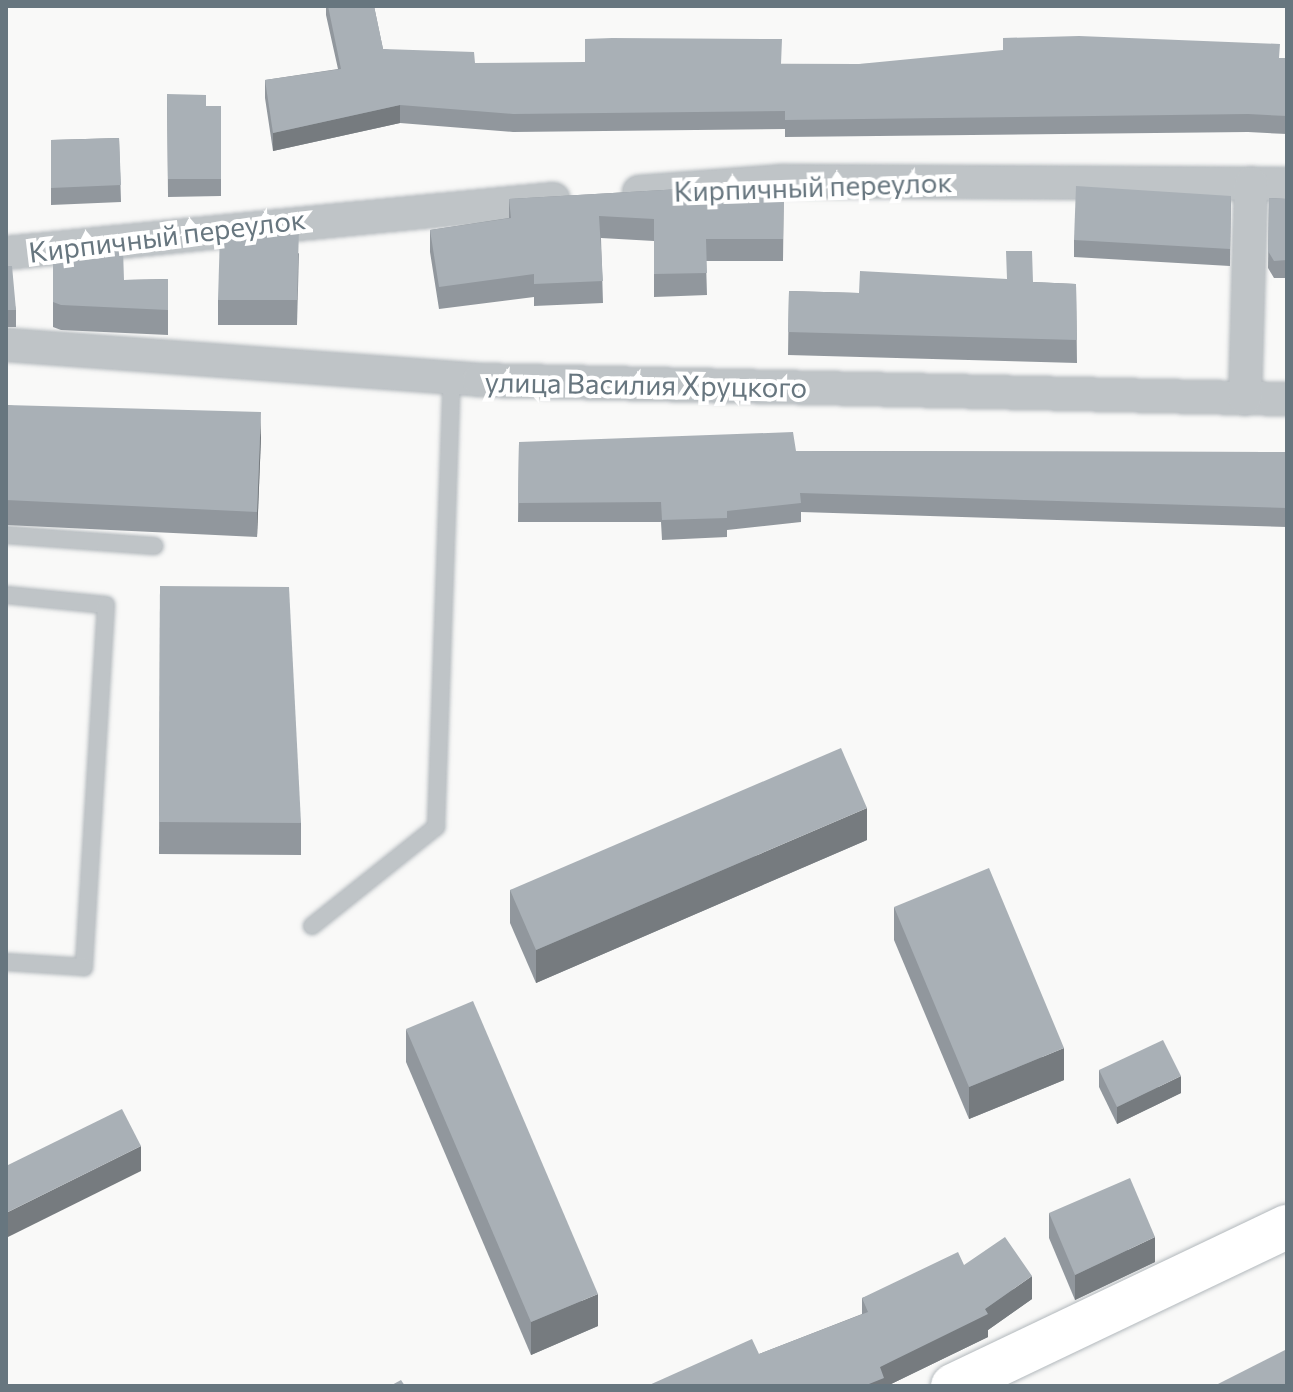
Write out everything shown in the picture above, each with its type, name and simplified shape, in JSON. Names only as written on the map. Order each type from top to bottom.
[{"type":"main road","points":[[953,1386],[1287,1227]]},
{"type":"main road","points":[[1008,1386],[1287,1256]]},
{"type":"street","name":"Кирпичный переулок","points":[[6,253],[299,219],[781,181],[1287,184]]},
{"type":"street","points":[[1245,399],[1251,183]]},
{"type":"street","name":"улица Василия Хруцкого","points":[[6,345],[452,378],[1287,399]]},
{"type":"lane","points":[[312,926],[436,827],[452,378]]},
{"type":"lane","points":[[6,535],[155,546]]},
{"type":"lane","points":[[6,595],[106,605],[84,967],[6,962]]},
{"type":"building","points":[[328,6],[374,6],[383,49],[474,52],[475,63],[585,62],[585,39],[612,38],[782,39],[781,64],[859,64],[1003,50],[1003,38],[1079,36],[1280,44],[1279,58],[1287,58],[1287,116],[785,120],[785,111],[513,114],[400,105],[273,133],[265,80],[341,69]]},
{"type":"building","points":[[167,94],[206,95],[206,106],[221,106],[221,179],[168,179]]},
{"type":"building","points":[[119,138],[121,185],[51,188],[51,140]]},
{"type":"building","points":[[784,183],[783,239],[706,239],[707,273],[654,274],[654,219],[599,216],[603,281],[534,284],[534,274],[439,287],[430,230],[511,218],[509,199]]},
{"type":"building","points":[[1076,186],[1231,196],[1230,249],[1074,240]]},
{"type":"building","points":[[1269,198],[1287,199],[1287,260],[1274,261],[1268,251]]},
{"type":"building","points":[[299,228],[297,300],[218,300],[220,233]]},
{"type":"building","points":[[60,250],[123,250],[124,280],[168,279],[168,310],[61,305],[53,302],[53,258]]},
{"type":"building","points":[[1006,251],[1032,251],[1033,282],[1076,284],[1077,340],[788,332],[789,291],[859,293],[860,271],[1007,279]]},
{"type":"building","points":[[6,266],[12,266],[16,310],[6,310]]},
{"type":"building","points":[[6,405],[261,412],[257,512],[6,500]]},
{"type":"building","points":[[793,432],[796,451],[1287,452],[1287,508],[800,493],[801,503],[727,511],[727,518],[662,520],[661,502],[518,503],[519,442]]},
{"type":"building","points":[[160,586],[289,587],[301,823],[159,822]]},
{"type":"building","points":[[841,748],[867,808],[536,950],[510,890]]},
{"type":"building","points":[[989,868],[1064,1048],[969,1087],[894,907]]},
{"type":"building","points":[[473,1001],[598,1294],[531,1322],[406,1029]]},
{"type":"building","points":[[1163,1040],[1181,1076],[1117,1107],[1099,1070]]},
{"type":"building","points":[[122,1109],[141,1146],[6,1213],[6,1166]]},
{"type":"building","points":[[1130,1178],[1155,1237],[1075,1275],[1049,1213]]},
{"type":"building","points":[[1005,1237],[1032,1276],[985,1309],[988,1314],[880,1367],[884,1378],[864,1386],[647,1386],[752,1339],[759,1354],[868,1312],[862,1298],[958,1252],[964,1265]]},
{"type":"building","points":[[1287,1349],[1287,1386],[1214,1386]]},
{"type":"building","points":[[401,1380],[405,1386],[390,1386]]}]
